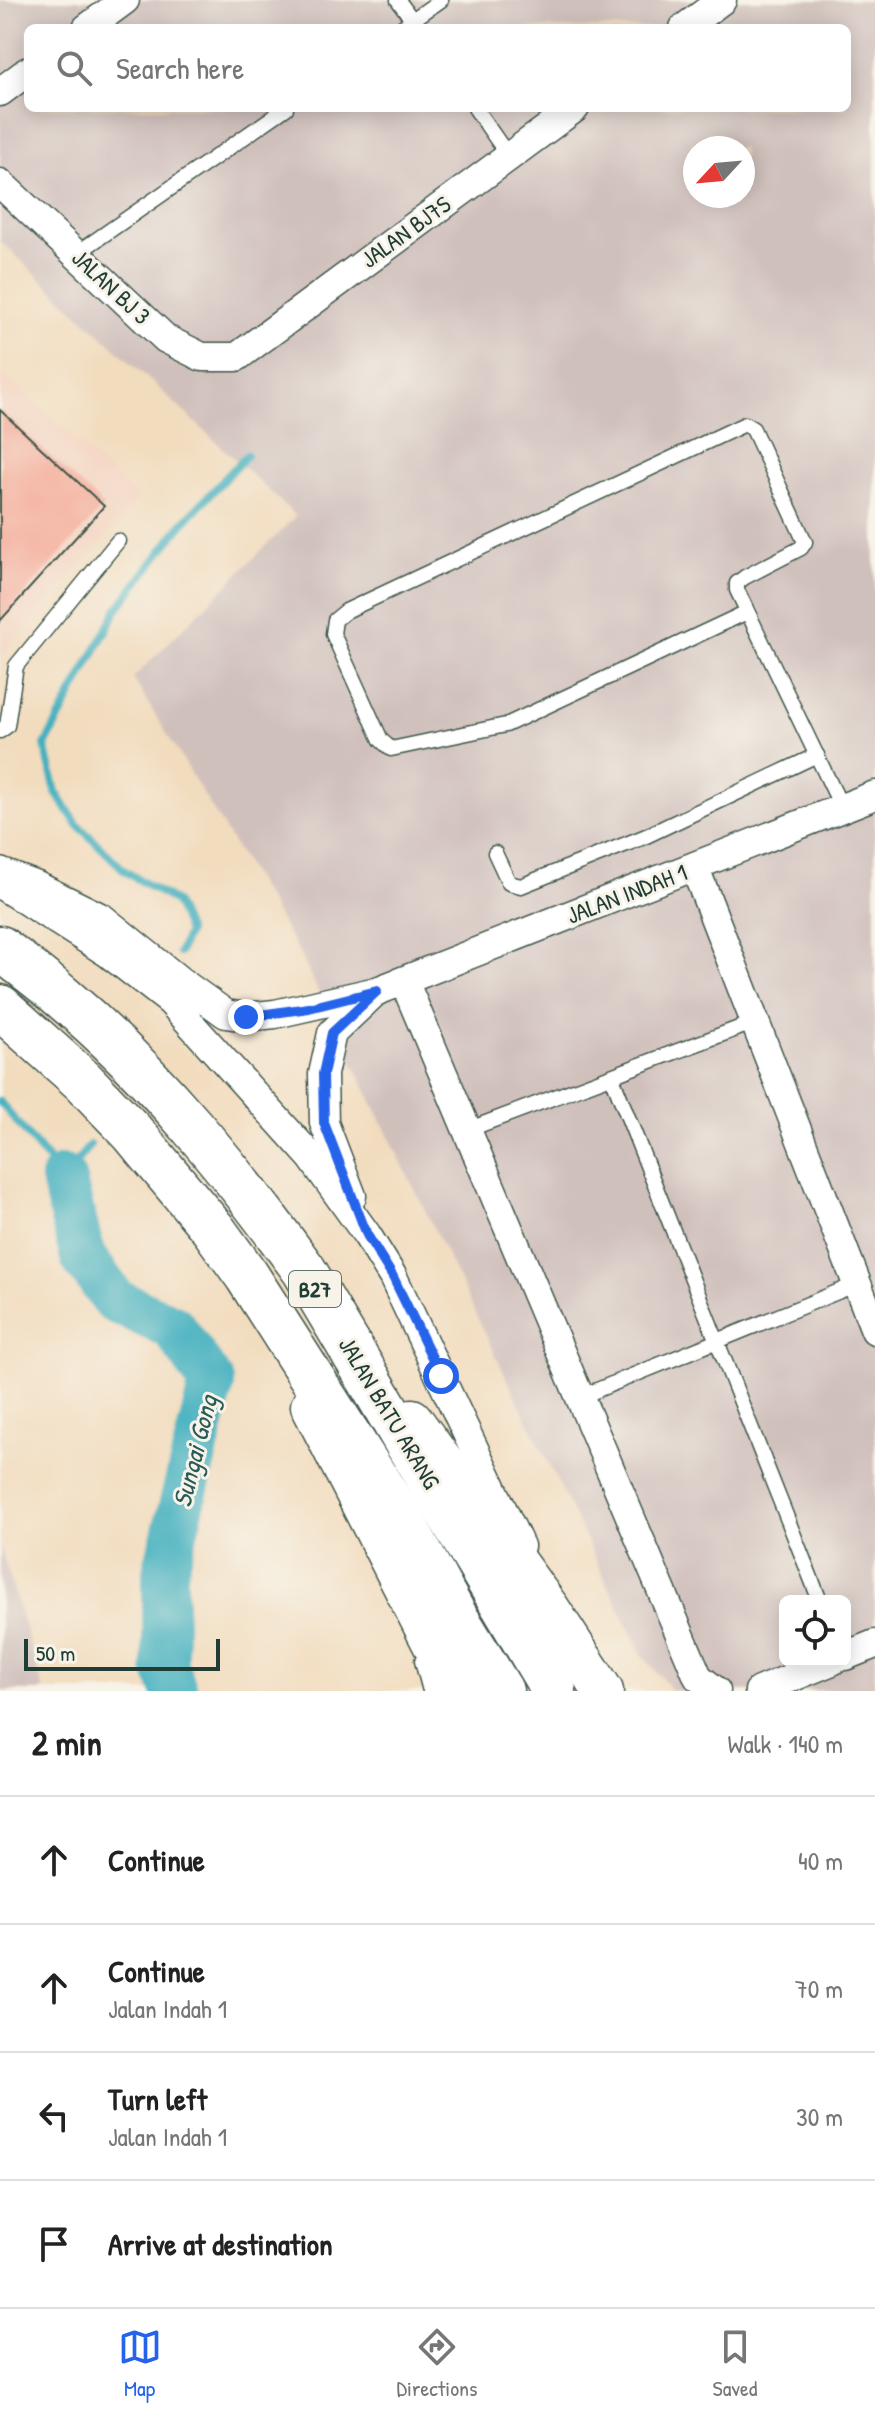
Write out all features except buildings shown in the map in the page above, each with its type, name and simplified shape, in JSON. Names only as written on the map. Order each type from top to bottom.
[{"type":"main road","name":"JALAN BATU ARANG","points":[[0,948],[64,998],[178,1110],[261,1210],[304,1270],[554,1691]]},
{"type":"main road","name":"JALAN BATU ARANG","points":[[0,1007],[83,1081],[132,1132],[213,1229],[247,1276],[400,1516],[501,1691]]},
{"type":"main road","points":[[304,1270],[549,1608],[603,1691]]},
{"type":"main road","points":[[247,1276],[457,1691]]},
{"type":"street","points":[[92,24],[125,0]]},
{"type":"street","points":[[689,24],[722,0]]},
{"type":"street","points":[[0,92],[24,74]]},
{"type":"street","name":"JALAN BJ7S","points":[[237,357],[570,112]]},
{"type":"street","name":"JALAN BJ 3","points":[[0,183],[166,339],[202,357],[237,357]]},
{"type":"street","name":"JALAN INDAH 1","points":[[0,872],[35,885],[102,918],[226,1014],[246,1017],[275,1014],[377,991],[875,795]]},
{"type":"street","points":[[695,868],[875,1330]]},
{"type":"street","points":[[0,885],[108,953],[171,1002],[311,1157],[393,1277],[549,1608]]},
{"type":"street","points":[[404,981],[698,1677],[716,1691]]},
{"type":"street","name":"JALAN INDAH 1","points":[[367,1235],[324,1123],[323,1074],[332,1033],[377,991]]},
{"type":"street","points":[[851,1654],[875,1644]]},
{"type":"street","points":[[759,1691],[817,1667]]},
{"type":"lane","points":[[398,0],[410,24]]},
{"type":"lane","points":[[411,24],[441,0]]},
{"type":"lane","points":[[76,254],[280,112]]},
{"type":"lane","points":[[478,112],[509,157]]},
{"type":"lane","points":[[747,612],[506,725],[391,749],[381,740],[333,634],[335,620],[346,611],[745,424],[753,429],[805,542],[801,548],[745,577],[737,583],[737,590],[842,808]]},
{"type":"lane","points":[[0,731],[7,726],[5,705],[16,666],[118,541]]},
{"type":"lane","points":[[495,853],[509,883],[521,886],[644,837],[817,755]]},
{"type":"lane","points":[[467,1130],[755,1022]]},
{"type":"lane","points":[[612,1077],[818,1595]]},
{"type":"lane","points":[[580,1397],[857,1284]]},
{"type":"lane","points":[[366,1516],[427,1675],[430,1691]]},
{"type":"shaded area","points":[[0,0],[875,0],[875,1691],[672,1691],[642,1655],[299,952],[133,678],[296,516],[0,241]]},
{"type":"shaded area","points":[[0,370],[139,498],[0,657]]},
{"type":"shaded area","points":[[0,1545],[44,1691],[0,1691]]},
{"type":"waterway","points":[[179,953],[188,932],[175,902],[125,871],[77,824],[56,792],[45,745],[118,608],[182,524],[247,455]]},
{"type":"waterway","name":"Sungai Gong","points":[[0,1102],[63,1178],[90,1145]]},
{"type":"waterway","name":"Sungai Gong","points":[[63,1178],[83,1257],[115,1301],[173,1327],[212,1383],[165,1572],[165,1667],[175,1691]]},
{"type":"route","points":[[246,1017],[309,1008],[377,991],[332,1033],[323,1074],[324,1123],[367,1235],[393,1277],[441,1376]]}]
